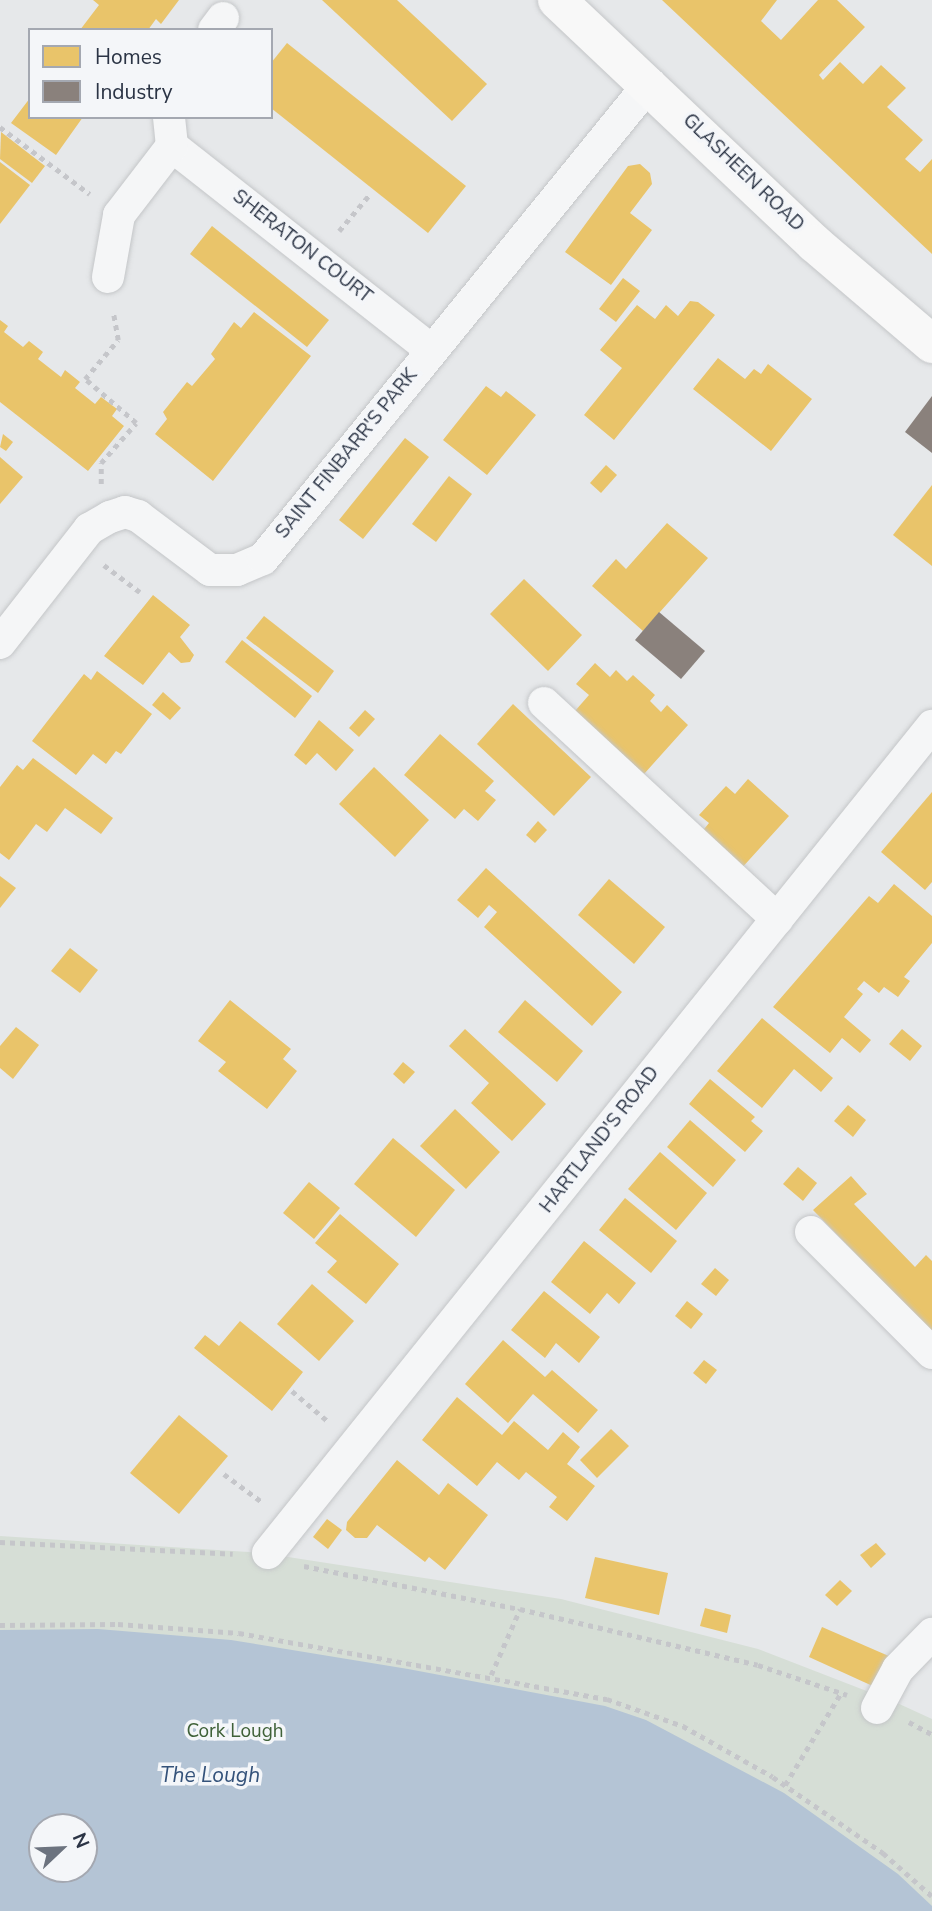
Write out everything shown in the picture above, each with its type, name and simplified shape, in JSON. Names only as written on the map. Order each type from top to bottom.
[{"type":"main road","name":"GLASHEEN ROAD","points":[[557,0],[650,83],[816,244],[932,344]]},
{"type":"street","name":"SAINT FINBARR'S PARK","points":[[0,643],[89,529],[125,512],[138,516],[209,570],[251,567],[263,559],[650,83]]},
{"type":"street","name":"SHERATON COURT","points":[[108,277],[119,215],[171,131],[317,258],[431,350]]},
{"type":"street","points":[[544,703],[778,919]]},
{"type":"street","name":"HARTLAND'S ROAD","points":[[269,1557],[932,726]]},
{"type":"street","points":[[811,1233],[932,1353]]},
{"type":"street","points":[[877,1708],[898,1669],[932,1634]]},
{"type":"path","points":[[0,127],[119,215]]},
{"type":"path","points":[[317,258],[370,194]]},
{"type":"path","points":[[100,523],[101,463],[136,423],[85,380],[118,340],[108,277]]},
{"type":"path","points":[[95,559],[140,592]]},
{"type":"path","points":[[292,1391],[340,1431]]},
{"type":"path","points":[[224,1474],[265,1504]]},
{"type":"path","points":[[0,1542],[269,1557],[520,1609],[758,1665],[842,1693],[877,1708]]},
{"type":"path","points":[[491,1675],[520,1609]]},
{"type":"path","points":[[0,1625],[118,1624],[239,1633],[491,1675],[607,1699],[683,1726],[785,1785],[883,1853],[932,1896]]},
{"type":"path","points":[[785,1785],[842,1693]]},
{"type":"green space","name":"The Lough","points":[[0,1536],[262,1553],[561,1599],[758,1649],[895,1702],[932,1719],[932,1911],[0,1911]]},
{"type":"water","name":"The Lough","points":[[98,1629],[231,1640],[408,1669],[605,1706],[646,1720],[784,1793],[898,1874],[932,1906],[932,1911],[0,1911],[0,1630]]},
{"type":"building: Homes","points":[[93,0],[179,0],[161,24],[156,19],[149,28],[82,28],[99,5]]},
{"type":"building: Homes","points":[[322,0],[397,0],[487,84],[452,121]]},
{"type":"building: Homes","points":[[662,0],[777,0],[761,21],[781,40],[818,0],[837,0],[865,27],[819,75],[823,80],[840,62],[863,84],[881,65],[906,88],[887,107],[923,140],[905,159],[920,172],[932,159],[932,254]]},
{"type":"building: Homes","points":[[287,43],[466,186],[428,233],[273,110],[273,60]]},
{"type":"building: Homes","points":[[28,101],[28,119],[82,119],[56,155],[11,123]]},
{"type":"building: Homes","points":[[1,132],[45,166],[32,183],[0,159]]},
{"type":"building: Homes","points":[[0,162],[30,185],[0,224]]},
{"type":"building: Homes","points":[[640,164],[650,173],[652,184],[630,213],[652,230],[611,285],[565,252],[628,166]]},
{"type":"building: Homes","points":[[212,226],[329,320],[307,347],[190,254]]},
{"type":"building: Homes","points":[[623,278],[640,291],[616,322],[599,309]]},
{"type":"building: Homes","points":[[690,301],[698,302],[715,315],[614,440],[584,415],[622,368],[600,350],[637,305],[655,319],[666,305],[678,316]]},
{"type":"building: Homes","points":[[254,312],[311,356],[213,481],[155,434],[167,419],[163,412],[187,382],[192,386],[215,359],[211,354],[234,322],[241,328]]},
{"type":"building: Homes","points":[[0,320],[8,326],[4,332],[23,347],[29,341],[43,352],[38,359],[61,377],[65,370],[80,382],[75,388],[95,404],[101,397],[117,409],[112,416],[124,426],[88,471],[0,402]]},
{"type":"building: Homes","points":[[718,358],[745,379],[754,369],[761,374],[768,364],[812,399],[771,451],[693,389]]},
{"type":"building: Homes","points":[[486,386],[501,397],[506,391],[536,415],[487,475],[443,440]]},
{"type":"building: Homes","points":[[3,434],[13,442],[6,451],[0,447]]},
{"type":"building: Homes","points":[[405,438],[429,457],[363,539],[339,520]]},
{"type":"building: Homes","points":[[0,457],[23,477],[0,504]]},
{"type":"building: Homes","points":[[606,465],[617,475],[601,493],[590,483]]},
{"type":"building: Homes","points":[[449,476],[472,494],[436,542],[412,524]]},
{"type":"building: Homes","points":[[932,485],[932,566],[893,535]]},
{"type":"building: Homes","points":[[667,523],[708,558],[643,631],[592,586],[616,559],[626,569]]},
{"type":"building: Homes","points":[[524,579],[582,635],[548,671],[490,614]]},
{"type":"building: Homes","points":[[153,595],[190,625],[180,637],[194,655],[190,662],[181,663],[169,652],[143,685],[104,656]]},
{"type":"building: Homes","points":[[264,616],[334,671],[318,693],[246,638]]},
{"type":"building: Homes","points":[[242,640],[312,696],[295,718],[225,662]]},
{"type":"building: Homes","points":[[595,663],[610,677],[616,670],[627,681],[633,675],[655,695],[650,701],[661,712],[667,705],[688,725],[644,774],[575,711],[589,695],[576,684]]},
{"type":"building: Homes","points":[[97,671],[152,714],[121,754],[116,751],[106,764],[93,754],[76,775],[32,741],[84,674],[91,680]]},
{"type":"building: Homes","points":[[163,692],[181,708],[170,720],[152,705]]},
{"type":"building: Homes","points":[[513,704],[591,777],[554,816],[477,744]]},
{"type":"building: Homes","points":[[365,710],[375,719],[359,737],[349,728]]},
{"type":"building: Homes","points":[[319,720],[354,750],[336,771],[317,753],[306,765],[294,755]]},
{"type":"building: Homes","points":[[440,734],[494,781],[485,791],[496,800],[478,821],[464,809],[455,819],[404,775]]},
{"type":"building: Homes","points":[[33,758],[113,818],[101,834],[65,808],[47,832],[36,824],[9,860],[0,853],[0,787],[17,765],[23,770]]},
{"type":"building: Homes","points":[[374,767],[429,820],[395,857],[339,804]]},
{"type":"building: Homes","points":[[748,779],[789,816],[740,870],[700,834],[709,823],[699,815],[726,786],[735,794]]},
{"type":"building: Homes","points":[[932,792],[932,882],[925,890],[881,852]]},
{"type":"building: Homes","points":[[538,821],[547,830],[535,843],[526,835]]},
{"type":"building: Homes","points":[[486,868],[622,992],[592,1026],[484,927],[497,912],[489,905],[478,918],[457,900]]},
{"type":"building: Homes","points":[[0,876],[16,888],[0,908]]},
{"type":"building: Homes","points":[[609,879],[665,927],[634,964],[578,915]]},
{"type":"building: Homes","points":[[894,884],[932,916],[932,943],[904,977],[910,981],[898,997],[884,987],[879,993],[864,981],[857,989],[863,994],[844,1017],[871,1040],[860,1053],[842,1038],[830,1053],[773,1007],[869,896],[878,903]]},
{"type":"building: Homes","points":[[70,948],[98,970],[80,993],[51,971]]},
{"type":"building: Homes","points":[[230,1000],[291,1049],[283,1059],[297,1071],[267,1109],[218,1071],[226,1062],[198,1041]]},
{"type":"building: Homes","points":[[525,1000],[583,1051],[557,1082],[498,1032]]},
{"type":"building: Homes","points":[[762,1018],[833,1078],[821,1092],[794,1069],[762,1108],[717,1071]]},
{"type":"building: Homes","points":[[16,1027],[39,1045],[13,1079],[0,1068],[0,1046]]},
{"type":"building: Homes","points":[[465,1029],[546,1104],[512,1141],[471,1103],[489,1083],[449,1046]]},
{"type":"building: Homes","points":[[902,1029],[922,1046],[910,1061],[889,1044]]},
{"type":"building: Homes","points":[[403,1062],[415,1072],[404,1084],[393,1074]]},
{"type":"building: Homes","points":[[710,1079],[755,1117],[751,1121],[763,1131],[745,1152],[689,1104]]},
{"type":"building: Homes","points":[[848,1105],[866,1120],[853,1137],[834,1121]]},
{"type":"building: Homes","points":[[455,1109],[500,1152],[466,1189],[420,1146]]},
{"type":"building: Homes","points":[[690,1120],[736,1160],[713,1187],[667,1147]]},
{"type":"building: Homes","points":[[393,1138],[455,1190],[416,1237],[354,1184]]},
{"type":"building: Homes","points":[[660,1152],[707,1193],[676,1230],[628,1189]]},
{"type":"building: Homes","points":[[798,1167],[817,1183],[803,1201],[783,1184]]},
{"type":"building: Homes","points":[[851,1176],[867,1194],[854,1204],[915,1267],[926,1255],[932,1261],[932,1332],[813,1210]]},
{"type":"building: Homes","points":[[309,1182],[340,1208],[314,1239],[283,1213]]},
{"type":"building: Homes","points":[[625,1198],[677,1241],[651,1273],[599,1230]]},
{"type":"building: Homes","points":[[340,1214],[399,1264],[366,1304],[327,1272],[337,1261],[315,1243]]},
{"type":"building: Homes","points":[[584,1241],[636,1283],[619,1304],[607,1293],[590,1314],[551,1282]]},
{"type":"building: Homes","points":[[715,1268],[729,1280],[716,1296],[701,1284]]},
{"type":"building: Homes","points":[[312,1284],[354,1321],[319,1361],[277,1324]]},
{"type":"building: Homes","points":[[544,1291],[600,1337],[579,1363],[556,1343],[545,1358],[511,1330]]},
{"type":"building: Homes","points":[[687,1301],[703,1314],[691,1329],[675,1316]]},
{"type":"building: Homes","points":[[240,1321],[303,1372],[272,1411],[194,1348],[205,1335],[219,1346]]},
{"type":"building: Homes","points":[[503,1340],[545,1377],[552,1370],[598,1410],[578,1433],[533,1394],[508,1423],[465,1384]]},
{"type":"building: Homes","points":[[704,1360],[717,1370],[706,1384],[693,1373]]},
{"type":"building: Homes","points":[[457,1397],[502,1435],[514,1421],[548,1450],[563,1432],[580,1447],[567,1464],[595,1486],[567,1521],[549,1507],[557,1497],[526,1472],[519,1480],[497,1462],[477,1486],[422,1440]]},
{"type":"building: Homes","points":[[179,1415],[228,1456],[179,1514],[130,1473]]},
{"type":"building: Homes","points":[[611,1429],[629,1446],[597,1478],[580,1460]]},
{"type":"building: Homes","points":[[397,1460],[439,1495],[448,1483],[488,1515],[445,1570],[429,1557],[425,1562],[377,1525],[367,1538],[355,1538],[346,1530],[347,1522]]},
{"type":"building: Homes","points":[[327,1519],[342,1530],[328,1549],[313,1537]]},
{"type":"building: Homes","points":[[876,1543],[886,1554],[871,1568],[860,1555]]},
{"type":"building: Homes","points":[[595,1557],[668,1573],[659,1615],[585,1598]]},
{"type":"building: Homes","points":[[840,1580],[852,1591],[837,1606],[825,1595]]},
{"type":"building: Homes","points":[[705,1608],[731,1615],[727,1633],[700,1626]]},
{"type":"building: Homes","points":[[822,1627],[891,1657],[877,1688],[809,1657]]},
{"type":"building: Industry","points":[[932,396],[932,453],[905,432]]},
{"type":"building: Industry","points":[[659,612],[705,651],[681,679],[635,640]]},
{"type":"park label","name":"Cork Lough","points":[[235,1732]]}]
